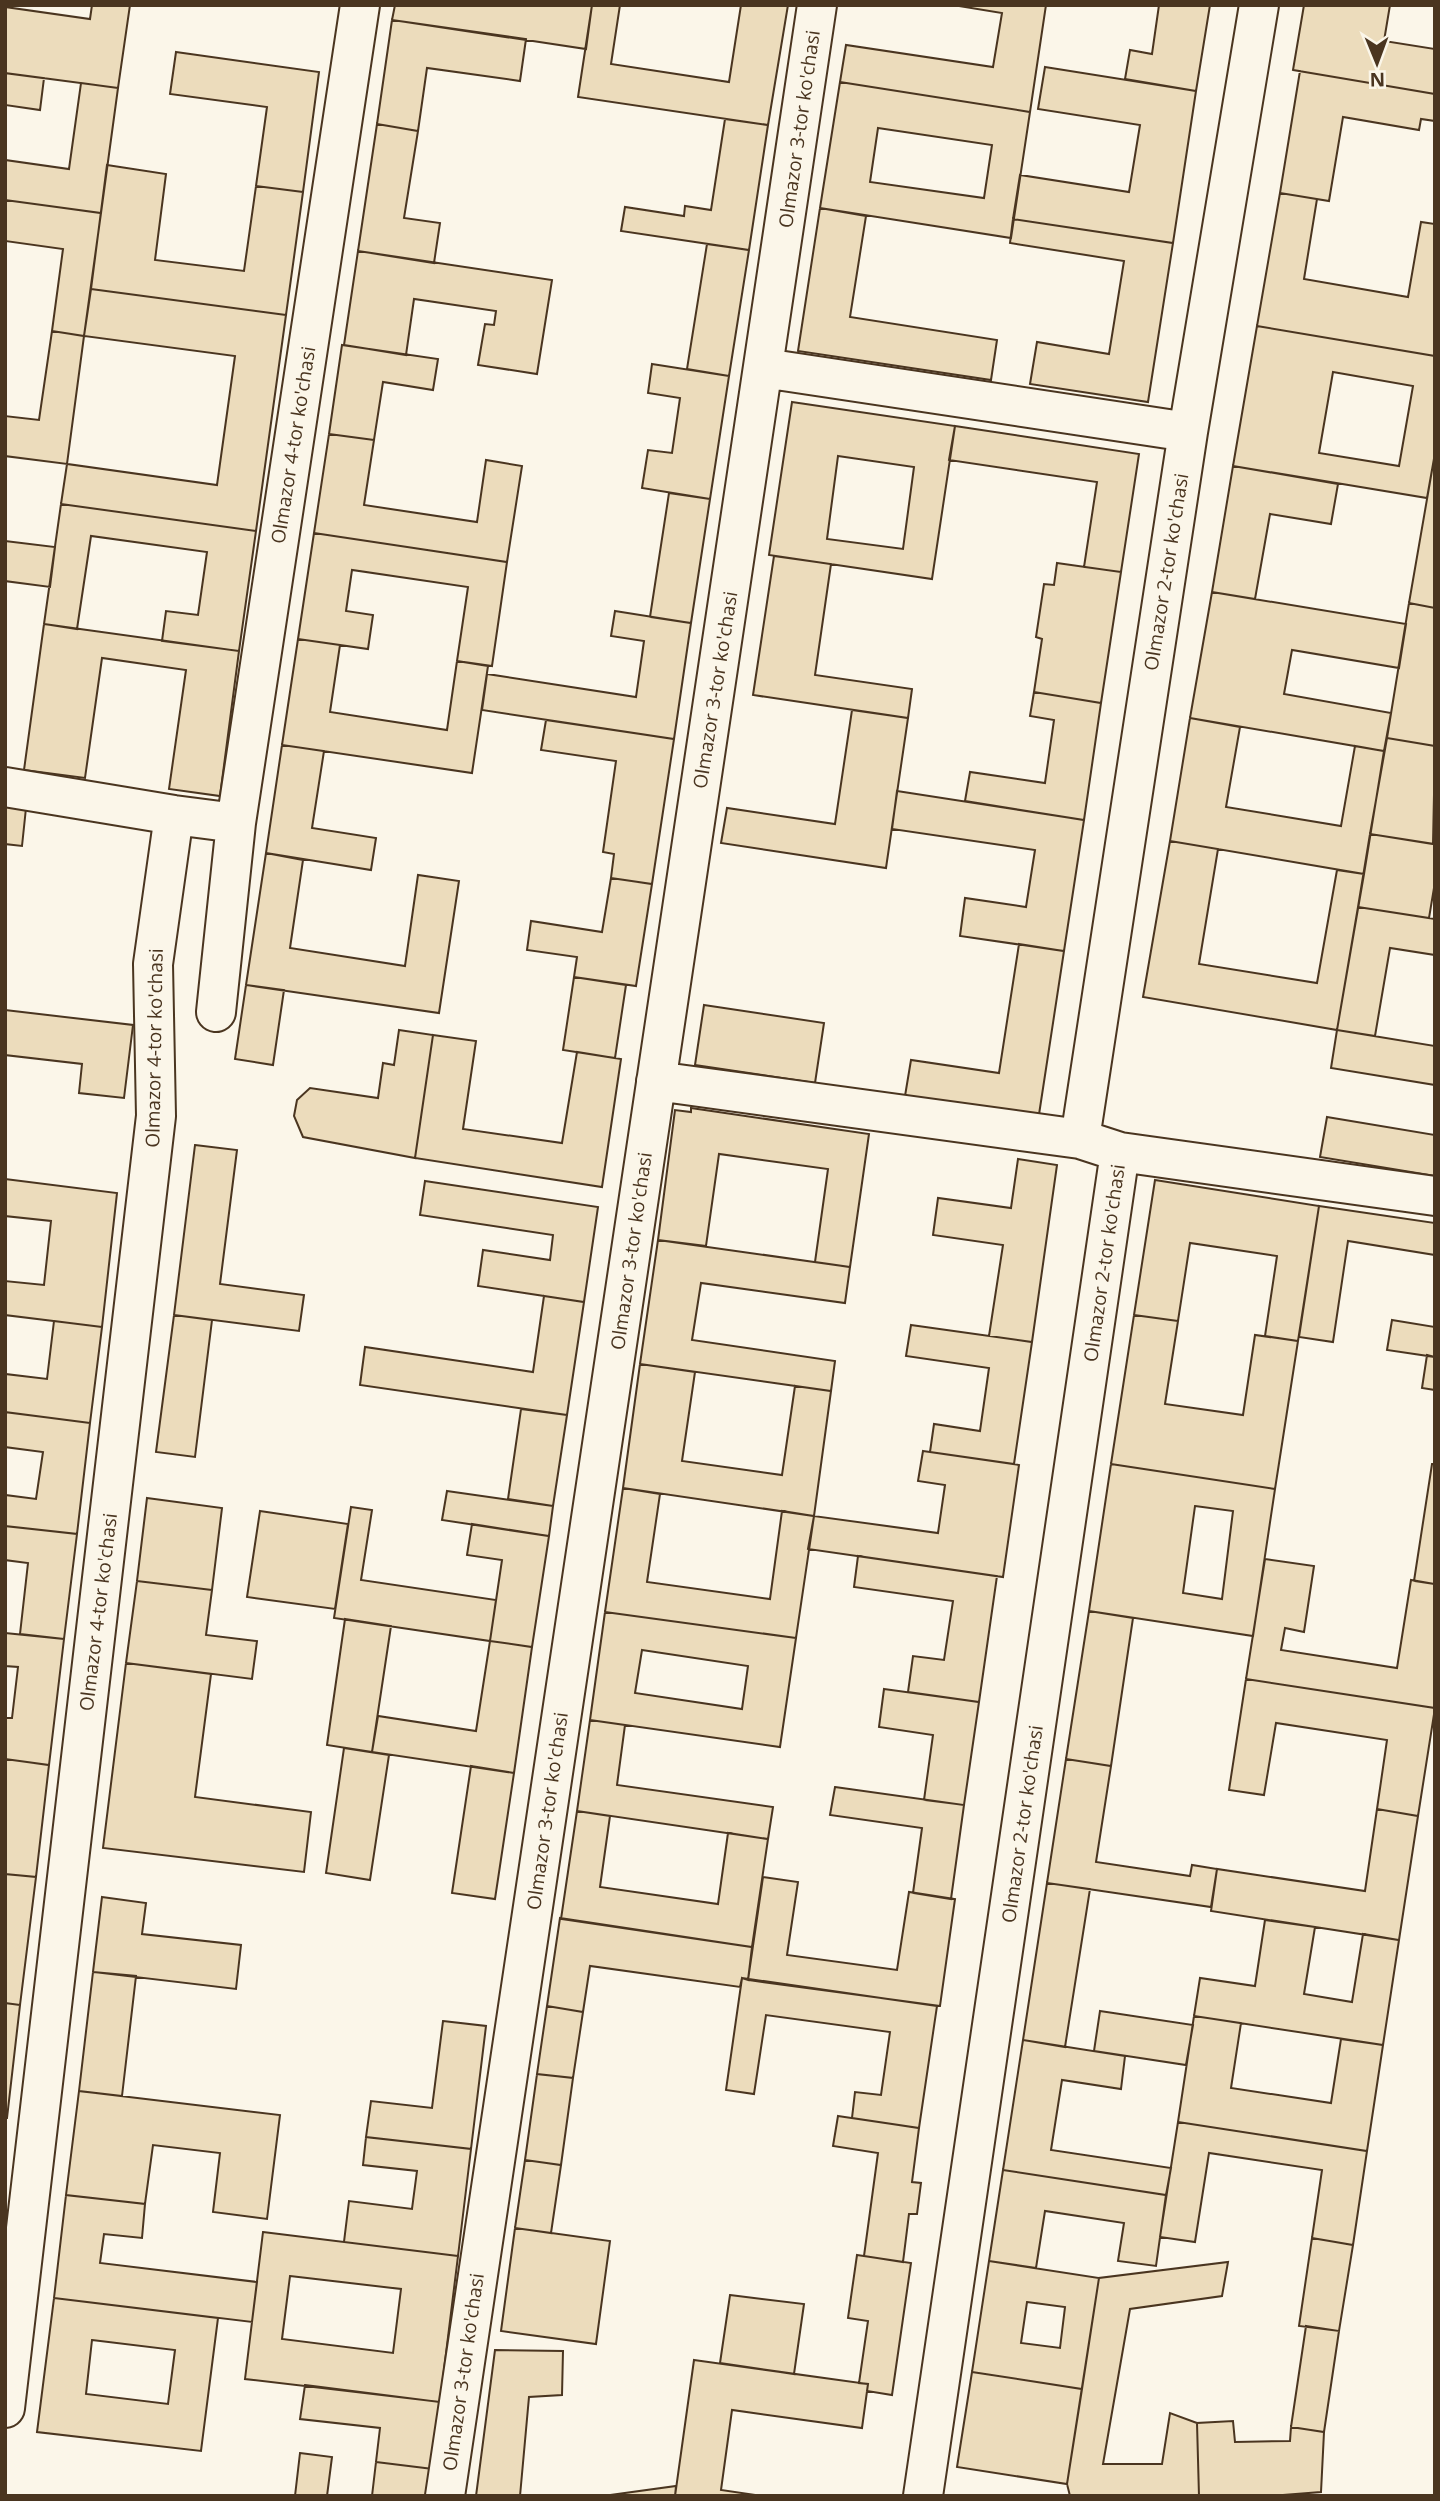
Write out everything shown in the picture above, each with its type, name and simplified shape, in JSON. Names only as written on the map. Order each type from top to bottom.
[{"type":"street","name":"Olmazor 4-tor ko'chasi","points":[[216,1012],[236,823],[360,5]]},
{"type":"street","name":"Olmazor 3-tor ko'chasi","points":[[445,2496],[817,5]]},
{"type":"street","name":"Olmazor 2-tor ko'chasi","points":[[1080,1139],[1188,432],[1259,5]]},
{"type":"street","points":[[764,368],[1188,432]]},
{"type":"street","points":[[5,787],[236,823]]},
{"type":"street","name":"Olmazor 4-tor ko'chasi","points":[[5,2408],[156,1116],[153,964],[174,815]]},
{"type":"street","points":[[656,1081],[1080,1139],[1120,1152],[1435,1196]]},
{"type":"street","name":"Olmazor 2-tor ko'chasi","points":[[923,2496],[1120,1152]]},
{"type":"building","points":[[92,5],[130,5],[118,88],[5,73],[5,7],[90,19]]},
{"type":"building","points":[[395,5],[592,5],[586,49],[392,20]]},
{"type":"building","points":[[592,5],[620,5],[611,64],[729,82],[741,5],[788,5],[768,125],[578,97]]},
{"type":"building","points":[[953,5],[1046,5],[1030,112],[840,82],[846,45],[993,67],[1002,13]]},
{"type":"building","points":[[1159,5],[1210,5],[1196,91],[1125,79],[1130,50],[1152,54]]},
{"type":"building","points":[[1304,5],[1390,5],[1384,41],[1435,49],[1435,94],[1293,70]]},
{"type":"building","points":[[392,20],[526,39],[520,81],[427,68],[418,131],[377,124]]},
{"type":"building","points":[[176,52],[319,72],[303,192],[256,186],[267,107],[170,94]]},
{"type":"building","points":[[1045,67],[1196,91],[1173,243],[1013,219],[1020,175],[1129,192],[1140,125],[1038,109]]},
{"type":"building","points":[[1300,71],[1435,94],[1435,121],[1421,119],[1419,130],[1343,117],[1329,201],[1280,193]]},
{"type":"building","points":[[5,73],[44,78],[40,110],[5,105]]},
{"type":"building","points":[[840,82],[1030,112],[1011,238],[820,208]],"holes":[[[878,128],[992,145],[984,198],[870,182]]]},
{"type":"building","points":[[81,83],[118,88],[101,213],[5,200],[5,160],[69,169]]},
{"type":"building","points":[[725,119],[768,125],[749,250],[621,231],[625,207],[684,216],[685,206],[711,210]]},
{"type":"building","points":[[377,124],[418,131],[404,218],[440,223],[434,263],[358,251]]},
{"type":"building","points":[[107,165],[166,174],[155,260],[244,271],[256,186],[303,192],[286,315],[91,289]]},
{"type":"building","points":[[1280,193],[1317,199],[1304,279],[1408,297],[1421,222],[1435,224],[1435,356],[1257,326]]},
{"type":"building","points":[[5,200],[101,213],[84,336],[52,331],[63,249],[5,241]]},
{"type":"building","points":[[820,208],[866,216],[850,317],[997,340],[991,380],[798,351]]},
{"type":"building","points":[[1013,219],[1173,243],[1148,402],[1030,384],[1037,342],[1109,354],[1124,261],[1010,243]]},
{"type":"building","points":[[707,244],[749,250],[729,376],[687,369]]},
{"type":"building","points":[[358,251],[552,280],[537,374],[478,365],[485,324],[494,325],[496,311],[414,299],[406,355],[344,345]]},
{"type":"building","points":[[91,289],[286,315],[256,531],[61,504],[67,464],[217,485],[235,356],[84,336]]},
{"type":"building","points":[[1257,326],[1435,356],[1435,453],[1427,498],[1233,466]],"holes":[[[1333,372],[1413,386],[1399,466],[1319,453]]]},
{"type":"building","points":[[52,331],[84,336],[67,464],[5,456],[5,416],[39,420]]},
{"type":"building","points":[[342,345],[438,359],[433,390],[383,382],[374,440],[329,434]]},
{"type":"building","points":[[652,364],[729,376],[710,499],[642,488],[648,450],[672,453],[680,398],[648,393]]},
{"type":"building","points":[[792,402],[955,426],[932,579],[769,555]],"holes":[[[838,456],[914,467],[903,549],[827,539]]]},
{"type":"building","points":[[955,426],[1139,454],[1121,572],[1084,567],[1097,482],[949,460]]},
{"type":"building","points":[[329,434],[374,440],[364,505],[477,522],[486,460],[522,466],[507,562],[314,533]]},
{"type":"building","points":[[1435,453],[1435,608],[1409,603]]},
{"type":"building","points":[[1233,466],[1338,484],[1331,524],[1270,514],[1255,599],[1212,592]]},
{"type":"building","points":[[669,493],[710,499],[691,623],[650,617]]},
{"type":"building","points":[[61,504],[256,531],[239,651],[162,641],[166,611],[198,615],[207,552],[91,536],[77,629],[44,624]]},
{"type":"building","points":[[314,533],[507,562],[492,666],[457,661],[468,587],[352,570],[346,611],[373,615],[368,649],[298,639]]},
{"type":"building","points":[[5,541],[55,547],[50,587],[5,581]]},
{"type":"building","points":[[774,556],[831,564],[815,675],[912,689],[908,718],[753,695]]},
{"type":"building","points":[[1057,563],[1121,572],[1101,703],[1034,692],[1042,639],[1036,637],[1044,584],[1054,585]]},
{"type":"building","points":[[1212,592],[1406,624],[1399,668],[1292,650],[1284,694],[1391,713],[1384,751],[1190,718]]},
{"type":"building","points":[[1409,603],[1435,608],[1435,746],[1387,738]]},
{"type":"building","points":[[615,611],[691,623],[674,739],[482,710],[487,674],[636,697],[644,641],[611,636]]},
{"type":"building","points":[[44,624],[239,651],[220,796],[169,789],[186,670],[102,658],[85,778],[24,770]]},
{"type":"building","points":[[298,639],[340,645],[330,712],[447,730],[457,661],[488,666],[472,773],[282,745]]},
{"type":"building","points":[[1034,692],[1101,703],[1084,820],[965,801],[970,772],[1045,783],[1054,720],[1030,716]]},
{"type":"building","points":[[852,710],[908,718],[886,868],[721,843],[727,808],[835,824]]},
{"type":"building","points":[[1190,718],[1240,727],[1226,807],[1341,826],[1355,746],[1384,751],[1364,874],[1170,841]]},
{"type":"building","points":[[546,720],[674,739],[652,884],[611,878],[614,854],[603,852],[616,761],[541,750]]},
{"type":"building","points":[[1387,738],[1435,746],[1433,844],[1370,834]]},
{"type":"building","points":[[282,745],[324,751],[312,828],[376,838],[371,870],[266,853]]},
{"type":"building","points":[[897,791],[1084,820],[1064,951],[960,936],[965,898],[1026,907],[1035,850],[892,829]]},
{"type":"building","points":[[5,806],[26,808],[22,846],[5,844]]},
{"type":"building","points":[[1370,834],[1435,844],[1435,882],[1429,918],[1358,907]]},
{"type":"building","points":[[1170,841],[1218,849],[1199,964],[1317,983],[1337,870],[1364,874],[1337,1030],[1143,997]]},
{"type":"building","points":[[266,853],[303,860],[290,948],[405,966],[418,875],[459,881],[439,1013],[246,985]]},
{"type":"building","points":[[611,878],[652,884],[636,986],[574,977],[577,957],[527,950],[531,921],[602,932]]},
{"type":"building","points":[[1358,907],[1435,919],[1435,955],[1390,948],[1375,1036],[1337,1030]]},
{"type":"building","points":[[1019,944],[1064,951],[1038,1121],[904,1102],[911,1060],[999,1073]]},
{"type":"building","points":[[574,977],[626,985],[615,1058],[563,1050]]},
{"type":"building","points":[[246,985],[284,990],[273,1065],[235,1059]]},
{"type":"building","points":[[704,1005],[824,1023],[815,1083],[695,1065]]},
{"type":"building","points":[[5,1010],[133,1025],[124,1098],[79,1093],[82,1064],[5,1055]]},
{"type":"building","points":[[399,1030],[433,1035],[415,1158],[303,1137],[294,1116],[297,1100],[310,1088],[378,1098],[383,1063],[394,1065]]},
{"type":"building","points":[[1337,1030],[1435,1046],[1435,1085],[1331,1068]]},
{"type":"building","points":[[433,1035],[476,1041],[463,1129],[562,1143],[577,1052],[621,1059],[602,1187],[415,1158]]},
{"type":"building","points":[[691,1108],[869,1134],[850,1267],[815,1262],[828,1169],[719,1154],[706,1246],[658,1240],[675,1110],[691,1112]]},
{"type":"building","points":[[1327,1117],[1435,1135],[1435,1176],[1320,1157]]},
{"type":"building","points":[[195,1145],[237,1150],[220,1284],[304,1295],[299,1331],[174,1315]]},
{"type":"building","points":[[1018,1159],[1057,1165],[1032,1342],[989,1336],[1003,1245],[933,1235],[938,1198],[1011,1208]]},
{"type":"building","points":[[5,1179],[117,1193],[102,1327],[5,1315],[5,1281],[44,1285],[51,1221],[5,1216]]},
{"type":"building","points":[[1155,1180],[1319,1206],[1298,1341],[1265,1336],[1277,1256],[1190,1243],[1178,1321],[1134,1315]]},
{"type":"building","points":[[425,1181],[598,1207],[584,1302],[478,1286],[483,1250],[550,1260],[553,1235],[420,1215]]},
{"type":"building","points":[[1319,1206],[1435,1223],[1435,1255],[1348,1241],[1333,1342],[1299,1337]]},
{"type":"building","points":[[658,1240],[850,1267],[845,1303],[701,1283],[692,1340],[835,1361],[831,1391],[640,1364]]},
{"type":"building","points":[[544,1296],[584,1302],[567,1415],[360,1385],[365,1347],[533,1372]]},
{"type":"building","points":[[174,1315],[212,1320],[195,1457],[156,1452]]},
{"type":"building","points":[[1134,1315],[1178,1321],[1165,1404],[1243,1415],[1255,1335],[1298,1341],[1275,1489],[1111,1464]]},
{"type":"building","points":[[1392,1320],[1435,1327],[1435,1357],[1387,1350]]},
{"type":"building","points":[[54,1321],[102,1327],[90,1423],[5,1412],[5,1374],[47,1379]]},
{"type":"building","points":[[911,1325],[1032,1342],[1014,1464],[930,1452],[934,1424],[980,1431],[989,1368],[906,1356]]},
{"type":"building","points":[[1427,1355],[1435,1357],[1435,1390],[1422,1388]]},
{"type":"building","points":[[640,1364],[695,1372],[682,1461],[782,1475],[795,1386],[831,1391],[814,1516],[623,1488]]},
{"type":"building","points":[[521,1409],[567,1415],[553,1506],[508,1499]]},
{"type":"building","points":[[5,1412],[90,1423],[77,1534],[5,1526],[5,1495],[36,1499],[43,1452],[5,1447]]},
{"type":"building","points":[[923,1451],[1019,1465],[1003,1577],[808,1549],[814,1516],[938,1533],[945,1485],[918,1481]]},
{"type":"building","points":[[1111,1464],[1275,1489],[1253,1636],[1089,1611]],"holes":[[[1195,1506],[1233,1511],[1222,1599],[1183,1593]]]},
{"type":"building","points":[[1432,1464],[1435,1464],[1435,1584],[1414,1581]]},
{"type":"building","points":[[623,1488],[660,1494],[647,1582],[770,1599],[782,1511],[814,1516],[796,1638],[605,1612]]},
{"type":"building","points":[[447,1491],[553,1506],[549,1536],[442,1520]]},
{"type":"building","points":[[147,1498],[222,1508],[212,1590],[137,1581]]},
{"type":"building","points":[[351,1507],[372,1510],[361,1580],[496,1600],[490,1641],[334,1618]]},
{"type":"building","points":[[260,1511],[348,1524],[335,1609],[247,1597]]},
{"type":"building","points":[[472,1524],[549,1536],[532,1647],[490,1641],[502,1560],[467,1555]]},
{"type":"building","points":[[5,1526],[77,1534],[64,1639],[20,1634],[28,1563],[5,1560]]},
{"type":"building","points":[[858,1556],[997,1576],[979,1702],[908,1692],[913,1656],[944,1660],[953,1601],[854,1587]]},
{"type":"building","points":[[1265,1559],[1314,1566],[1304,1632],[1285,1628],[1281,1650],[1397,1668],[1411,1580],[1435,1584],[1435,1708],[1246,1679]]},
{"type":"building","points":[[137,1581],[212,1590],[206,1635],[257,1641],[252,1679],[126,1663]]},
{"type":"building","points":[[1089,1611],[1133,1618],[1111,1766],[1066,1759]]},
{"type":"building","points":[[605,1612],[796,1638],[780,1747],[590,1720]],"holes":[[[642,1650],[748,1666],[742,1709],[635,1693]]]},
{"type":"building","points":[[345,1619],[391,1626],[372,1752],[327,1745]]},
{"type":"building","points":[[5,1633],[64,1639],[49,1765],[5,1759],[5,1718],[12,1718],[18,1667],[5,1666]]},
{"type":"building","points":[[490,1641],[532,1647],[514,1773],[372,1752],[378,1716],[476,1731]]},
{"type":"building","points":[[126,1663],[211,1674],[195,1797],[311,1812],[304,1872],[103,1848]]},
{"type":"building","points":[[1246,1679],[1435,1708],[1418,1816],[1377,1809],[1387,1740],[1276,1723],[1264,1795],[1229,1790]]},
{"type":"building","points":[[884,1689],[979,1702],[964,1805],[924,1800],[933,1735],[879,1727]]},
{"type":"building","points":[[590,1720],[625,1725],[617,1785],[773,1807],[768,1839],[577,1811]]},
{"type":"building","points":[[344,1748],[389,1755],[370,1880],[326,1873]]},
{"type":"building","points":[[5,1759],[49,1765],[36,1877],[5,1874]]},
{"type":"building","points":[[1066,1759],[1111,1766],[1096,1862],[1190,1876],[1192,1865],[1217,1869],[1211,1907],[1047,1883]]},
{"type":"building","points":[[471,1766],[514,1773],[495,1899],[452,1893]]},
{"type":"building","points":[[835,1787],[964,1805],[951,1899],[913,1893],[922,1828],[830,1815]]},
{"type":"building","points":[[1377,1809],[1418,1816],[1399,1940],[1211,1911],[1217,1869],[1365,1891]]},
{"type":"building","points":[[577,1811],[610,1816],[600,1887],[718,1904],[728,1833],[768,1839],[752,1947],[561,1919]]},
{"type":"building","points":[[5,1874],[36,1877],[20,2005],[5,2003]]},
{"type":"building","points":[[763,1877],[798,1882],[787,1955],[897,1970],[909,1892],[955,1899],[940,2006],[748,1980]]},
{"type":"building","points":[[1047,1883],[1090,1889],[1065,2047],[1023,2040]]},
{"type":"building","points":[[102,1897],[146,1903],[142,1934],[241,1945],[236,1989],[93,1972]]},
{"type":"building","points":[[560,1918],[752,1947],[748,1980],[742,1978],[740,1987],[590,1966],[583,2012],[547,2006]]},
{"type":"building","points":[[1265,1920],[1315,1927],[1304,1994],[1352,2002],[1363,1934],[1399,1940],[1383,2045],[1194,2016],[1200,1978],[1255,1986]]},
{"type":"building","points":[[93,1972],[136,1976],[122,2096],[79,2091]]},
{"type":"building","points":[[742,1978],[937,2006],[919,2128],[852,2118],[855,2092],[881,2095],[890,2032],[766,2015],[754,2094],[726,2090]]},
{"type":"building","points":[[5,2003],[20,2005],[7,2118],[5,2118]]},
{"type":"building","points":[[547,2006],[583,2012],[573,2078],[537,2074]]},
{"type":"building","points":[[1100,2011],[1193,2025],[1186,2065],[1094,2051]]},
{"type":"building","points":[[1194,2016],[1241,2023],[1231,2088],[1331,2103],[1341,2039],[1383,2045],[1367,2151],[1178,2122]]},
{"type":"building","points":[[443,2021],[486,2026],[471,2149],[366,2137],[371,2101],[432,2108]]},
{"type":"building","points":[[1023,2040],[1125,2056],[1121,2089],[1062,2080],[1051,2150],[1171,2168],[1166,2195],[1003,2170]]},
{"type":"building","points":[[537,2074],[573,2078],[561,2165],[525,2160]]},
{"type":"building","points":[[79,2091],[280,2115],[267,2219],[213,2212],[220,2153],[153,2145],[145,2204],[66,2195]]},
{"type":"building","points":[[838,2116],[919,2128],[912,2182],[921,2183],[917,2214],[909,2214],[903,2262],[864,2256],[878,2153],[833,2146]]},
{"type":"building","points":[[1178,2122],[1367,2151],[1353,2245],[1312,2238],[1322,2170],[1209,2153],[1195,2242],[1160,2237]]},
{"type":"building","points":[[366,2137],[471,2149],[458,2256],[344,2242],[349,2201],[412,2209],[417,2171],[363,2165]]},
{"type":"building","points":[[525,2160],[561,2165],[551,2233],[515,2228]]},
{"type":"building","points":[[1003,2170],[1166,2195],[1156,2266],[1118,2261],[1124,2223],[1045,2211],[1036,2268],[989,2261]]},
{"type":"building","points":[[66,2195],[145,2204],[142,2238],[104,2234],[100,2263],[257,2282],[252,2322],[54,2298]]},
{"type":"building","points":[[515,2228],[610,2241],[596,2344],[501,2331]]},
{"type":"building","points":[[263,2232],[458,2256],[440,2402],[245,2379]],"holes":[[[290,2276],[401,2289],[393,2353],[282,2339]]]},
{"type":"building","points":[[1312,2238],[1353,2245],[1339,2331],[1299,2326]]},
{"type":"building","points":[[857,2255],[911,2263],[892,2395],[867,2391],[868,2384],[859,2383],[868,2321],[848,2318]]},
{"type":"building","points":[[989,2261],[1099,2278],[1082,2389],[972,2372]],"holes":[[[1027,2302],[1065,2307],[1060,2348],[1021,2343]]]},
{"type":"building","points":[[1228,2262],[1222,2296],[1130,2309],[1103,2464],[1162,2464],[1170,2413],[1197,2423],[1199,2496],[1070,2496],[1067,2484],[1099,2278]]},
{"type":"building","points":[[730,2295],[804,2304],[794,2374],[720,2363]]},
{"type":"building","points":[[54,2298],[218,2318],[201,2451],[37,2432]],"holes":[[[92,2340],[175,2350],[168,2404],[86,2394]]]},
{"type":"building","points":[[1306,2326],[1339,2331],[1324,2432],[1291,2427]]},
{"type":"building","points":[[495,2350],[563,2351],[562,2395],[529,2397],[520,2496],[476,2496]]},
{"type":"building","points":[[694,2360],[868,2384],[862,2428],[732,2410],[721,2490],[762,2496],[675,2496]]},
{"type":"building","points":[[972,2372],[1082,2389],[1067,2484],[957,2467]]},
{"type":"building","points":[[305,2385],[440,2402],[433,2469],[376,2462],[380,2428],[300,2419]]},
{"type":"building","points":[[1233,2421],[1235,2442],[1290,2441],[1291,2427],[1324,2432],[1321,2492],[1270,2496],[1199,2496],[1197,2423]]},
{"type":"building","points":[[300,2453],[332,2457],[327,2496],[295,2496]]},
{"type":"building","points":[[376,2462],[433,2469],[429,2496],[372,2496]]},
{"type":"building","points":[[676,2486],[675,2496],[603,2496]]}]
